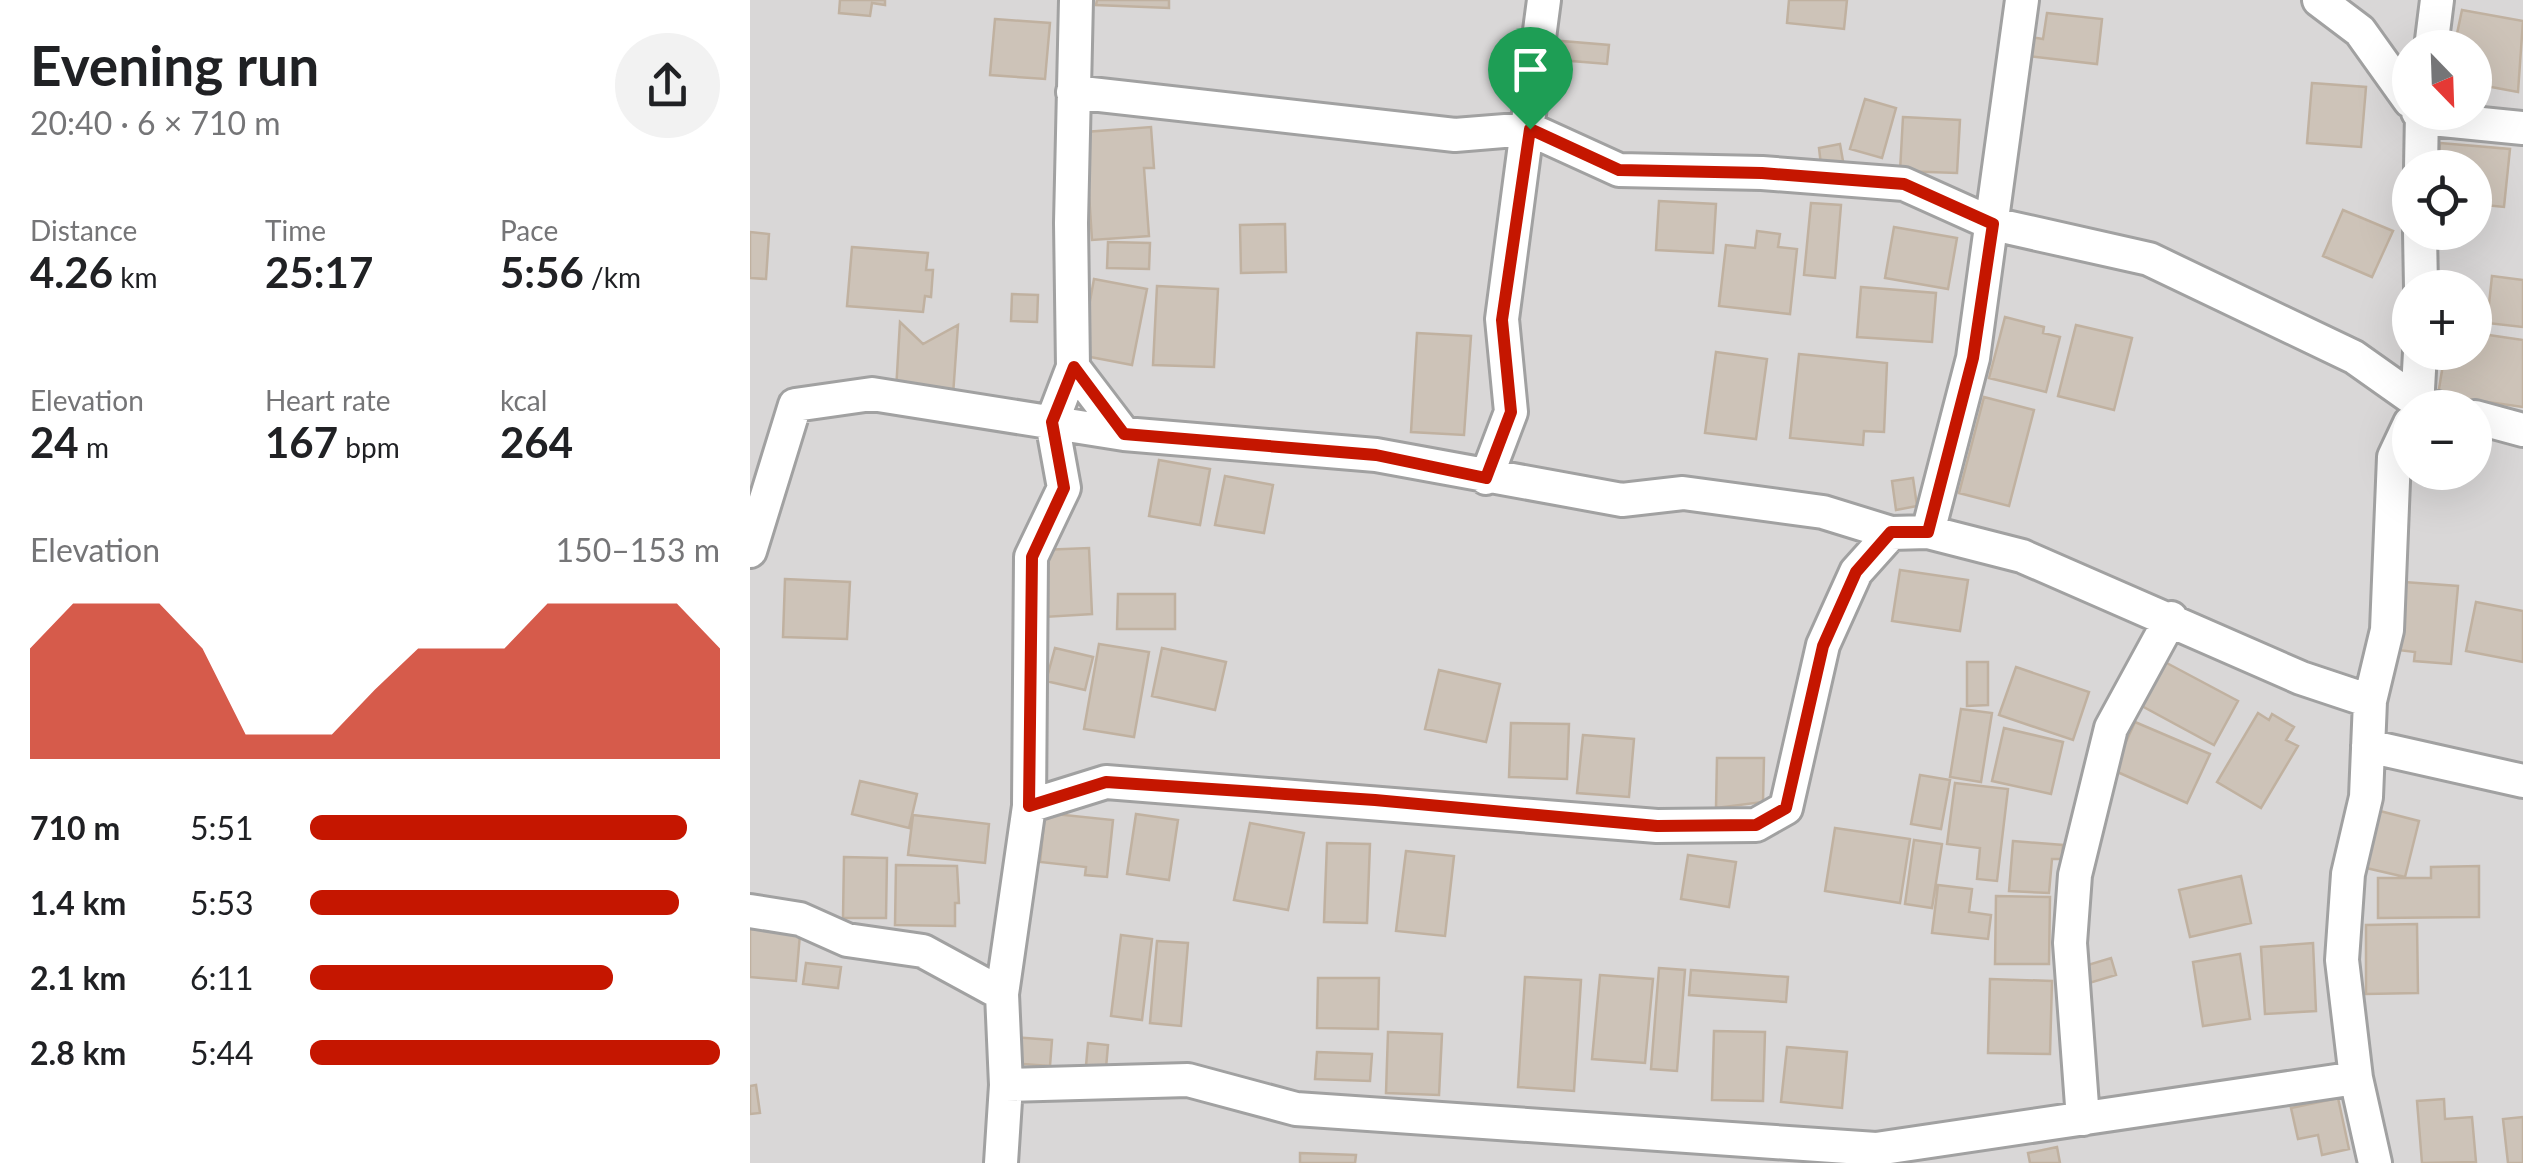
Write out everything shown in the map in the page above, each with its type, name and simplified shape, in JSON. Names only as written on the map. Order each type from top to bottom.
[{"type":"street","points":[[1001,1163],[1006,1085],[1002,994],[1029,806],[1032,557],[1064,488],[1052,422],[1074,367],[1076,0]]},
{"type":"street","points":[[1486,478],[1511,412],[1502,320],[1544,0]]},
{"type":"street","points":[[1928,532],[1973,358],[2022,0]]},
{"type":"street","points":[[2319,0],[2360,31],[2392,75]]},
{"type":"street","points":[[2433,30],[2437,0]]},
{"type":"street","points":[[1073,92],[1455,134],[1530,129],[1619,170],[1762,173],[1904,184],[1993,224],[2149,259],[2354,357],[2396,390]]},
{"type":"street","points":[[2492,123],[2523,128]]},
{"type":"street","points":[[1074,367],[1124,434]]},
{"type":"street","points":[[750,550],[795,405],[872,394],[1124,434],[1376,455],[1622,500],[1684,493],[1823,512],[1891,532],[1928,532],[2022,556],[2302,678],[2370,700]]},
{"type":"street","points":[[2492,422],[2523,430]]},
{"type":"street","points":[[2375,1163],[2356,1078],[2342,960],[2348,874],[2366,797],[2370,700],[2388,630],[2393,490]]},
{"type":"street","points":[[1029,806],[1106,782],[1375,800],[1657,826],[1756,825],[1786,808],[1823,646],[1856,572],[1891,532]]},
{"type":"street","points":[[2083,1118],[2070,943],[2075,875],[2110,728],[2171,618]]},
{"type":"street","points":[[2368,746],[2523,781]]},
{"type":"street","points":[[750,910],[800,918],[847,940],[923,951],[1002,994]]},
{"type":"street","points":[[1006,1085],[1188,1080],[1296,1109],[1876,1150],[2356,1078]]},
{"type":"shaded area","points":[[750,0],[2523,0],[2523,1163],[750,1163]]},
{"type":"building","points":[[840,0],[885,0],[885,5],[872,3],[870,16],[839,13]]},
{"type":"building","points":[[1097,0],[1169,0],[1169,8],[1096,5]]},
{"type":"building","points":[[1789,0],[1847,0],[1844,29],[1787,23]]},
{"type":"building","points":[[2462,10],[2523,21],[2518,92],[2492,87],[2492,30],[2458,30]]},
{"type":"building","points":[[2047,13],[2102,19],[2097,64],[2028,56],[2030,37],[2043,39]]},
{"type":"building","points":[[995,19],[1050,23],[1045,79],[990,75]]},
{"type":"building","points":[[1562,41],[1609,45],[1607,64],[1560,60]]},
{"type":"building","points":[[2312,83],[2366,87],[2361,147],[2307,143]]},
{"type":"building","points":[[1865,99],[1896,108],[1882,158],[1850,149]]},
{"type":"building","points":[[1903,117],[1960,120],[1957,173],[1900,171]]},
{"type":"building","points":[[1151,127],[1154,168],[1144,168],[1149,236],[1092,240],[1085,132]]},
{"type":"building","points":[[2440,143],[2510,149],[2504,207],[2492,206],[2492,150],[2439,150]]},
{"type":"building","points":[[1840,144],[1843,161],[1821,165],[1819,148]]},
{"type":"building","points":[[1659,201],[1716,204],[1713,253],[1656,250]]},
{"type":"building","points":[[1811,203],[1841,205],[1835,278],[1804,275]]},
{"type":"building","points":[[2343,210],[2392,231],[2372,277],[2323,256]]},
{"type":"building","points":[[1285,224],[1286,272],[1241,273],[1240,225]]},
{"type":"building","points":[[1894,227],[1957,238],[1948,289],[1885,278]]},
{"type":"building","points":[[1757,231],[1780,234],[1778,247],[1797,249],[1790,314],[1719,306],[1726,245],[1755,248]]},
{"type":"building","points":[[750,232],[769,234],[766,279],[750,278]]},
{"type":"building","points":[[1108,242],[1150,243],[1149,269],[1107,268]]},
{"type":"building","points":[[852,247],[928,253],[926,270],[933,270],[931,297],[925,296],[923,312],[847,306]]},
{"type":"building","points":[[2492,276],[2523,280],[2523,327],[2492,324]]},
{"type":"building","points":[[1094,279],[1147,289],[1132,365],[1080,355]]},
{"type":"building","points":[[1157,286],[1218,289],[1214,367],[1153,365]]},
{"type":"building","points":[[1861,287],[1936,293],[1932,342],[1857,337]]},
{"type":"building","points":[[1012,294],[1038,295],[1037,322],[1011,321]]},
{"type":"building","points":[[2005,317],[2044,327],[2043,333],[2060,337],[2046,392],[1989,378]]},
{"type":"building","points":[[900,322],[923,344],[958,325],[953,395],[896,391]]},
{"type":"building","points":[[2076,325],[2132,338],[2114,410],[2058,396]]},
{"type":"building","points":[[1417,333],[1471,336],[1464,435],[1411,432]]},
{"type":"building","points":[[2492,335],[2523,340],[2523,407],[2492,403],[2492,390],[2439,390],[2442,370],[2492,370]]},
{"type":"building","points":[[1716,352],[1767,359],[1756,439],[1705,433]]},
{"type":"building","points":[[1799,354],[1887,363],[1884,432],[1864,431],[1863,445],[1790,438]]},
{"type":"building","points":[[1984,397],[2034,410],[2009,506],[1959,493]]},
{"type":"building","points":[[1159,460],[1210,469],[1200,525],[1149,516]]},
{"type":"building","points":[[1225,476],[1273,485],[1264,533],[1215,525]]},
{"type":"building","points":[[1913,478],[1917,506],[1896,510],[1892,481]]},
{"type":"building","points":[[1089,548],[1092,614],[1044,617],[1041,550]]},
{"type":"building","points":[[1900,570],[1968,580],[1960,631],[1892,621]]},
{"type":"building","points":[[785,579],[850,582],[847,639],[783,637]]},
{"type":"building","points":[[2404,582],[2458,586],[2451,664],[2414,661],[2415,652],[2398,650]]},
{"type":"building","points":[[1118,594],[1175,594],[1175,629],[1117,629]]},
{"type":"building","points":[[2476,602],[2523,611],[2523,662],[2466,651]]},
{"type":"building","points":[[1099,644],[1149,652],[1134,737],[1084,729]]},
{"type":"building","points":[[1055,648],[1093,657],[1085,690],[1046,681]]},
{"type":"building","points":[[1162,648],[1226,662],[1215,710],[1152,696]]},
{"type":"building","points":[[2163,661],[2238,701],[2214,745],[2140,705]]},
{"type":"building","points":[[1967,662],[1988,662],[1988,705],[1967,706]]},
{"type":"building","points":[[2016,667],[2089,692],[2073,740],[1999,715]]},
{"type":"building","points":[[1439,670],[1500,684],[1486,742],[1425,729]]},
{"type":"building","points":[[1961,709],[1992,713],[1981,782],[1950,777]]},
{"type":"building","points":[[2258,713],[2269,720],[2272,714],[2294,727],[2286,740],[2298,746],[2261,808],[2217,782]]},
{"type":"building","points":[[2135,722],[2210,754],[2187,803],[2113,770]]},
{"type":"building","points":[[1511,723],[1569,724],[1567,779],[1509,777]]},
{"type":"building","points":[[2004,728],[2063,742],[2051,794],[1992,781]]},
{"type":"building","points":[[1583,735],[1634,739],[1629,797],[1577,793]]},
{"type":"building","points":[[1717,758],[1764,758],[1763,802],[1716,808]]},
{"type":"building","points":[[1920,775],[1950,780],[1941,829],[1911,824]]},
{"type":"building","points":[[860,781],[917,794],[909,828],[852,814]]},
{"type":"building","points":[[1955,783],[2008,789],[1997,881],[1977,879],[1980,848],[1947,844]]},
{"type":"building","points":[[2376,810],[2419,821],[2405,877],[2362,867]]},
{"type":"building","points":[[1045,813],[1113,820],[1107,877],[1085,875],[1086,867],[1040,862]]},
{"type":"building","points":[[1136,814],[1178,820],[1169,880],[1127,874]]},
{"type":"building","points":[[913,815],[989,824],[985,863],[908,855]]},
{"type":"building","points":[[1250,823],[1304,833],[1288,910],[1234,900]]},
{"type":"building","points":[[1835,828],[1910,839],[1900,903],[1825,891]]},
{"type":"building","points":[[1914,840],[1942,844],[1932,908],[1905,904]]},
{"type":"building","points":[[2013,841],[2063,845],[2062,859],[2052,859],[2049,893],[2009,891]]},
{"type":"building","points":[[1327,843],[1370,844],[1367,923],[1324,922]]},
{"type":"building","points":[[1406,851],[1454,856],[1445,936],[1396,931]]},
{"type":"building","points":[[1688,855],[1736,862],[1729,907],[1681,899]]},
{"type":"building","points":[[844,857],[887,858],[886,918],[843,918]]},
{"type":"building","points":[[896,865],[957,866],[959,903],[955,903],[955,926],[895,925]]},
{"type":"building","points":[[2479,866],[2479,917],[2378,918],[2378,878],[2431,878],[2431,867]]},
{"type":"building","points":[[2241,876],[2251,923],[2190,937],[2179,890]]},
{"type":"building","points":[[1938,885],[1972,889],[1969,912],[1991,915],[1988,939],[1932,933]]},
{"type":"building","points":[[1996,896],[2050,897],[2049,964],[1995,964]]},
{"type":"building","points":[[2417,924],[2418,993],[2366,994],[2366,925]]},
{"type":"building","points":[[750,929],[800,934],[796,981],[750,977]]},
{"type":"building","points":[[1121,935],[1152,939],[1142,1020],[1111,1016]]},
{"type":"building","points":[[1157,941],[1188,943],[1181,1026],[1150,1023]]},
{"type":"building","points":[[2313,943],[2316,1011],[2265,1014],[2261,947]]},
{"type":"building","points":[[2240,954],[2250,1019],[2203,1026],[2193,962]]},
{"type":"building","points":[[2111,958],[2116,975],[2086,984],[2081,967]]},
{"type":"building","points":[[806,963],[841,967],[838,988],[803,984]]},
{"type":"building","points":[[1659,968],[1685,970],[1677,1071],[1651,1069]]},
{"type":"building","points":[[1691,970],[1788,977],[1786,1002],[1689,995]]},
{"type":"building","points":[[1600,975],[1653,979],[1645,1063],[1592,1059]]},
{"type":"building","points":[[1525,977],[1581,980],[1574,1091],[1518,1087]]},
{"type":"building","points":[[1318,978],[1379,978],[1378,1029],[1317,1028]]},
{"type":"building","points":[[1990,979],[2052,981],[2050,1054],[1988,1053]]},
{"type":"building","points":[[1714,1031],[1765,1032],[1763,1101],[1712,1100]]},
{"type":"building","points":[[1388,1032],[1442,1034],[1439,1095],[1386,1093]]},
{"type":"building","points":[[1013,1037],[1052,1040],[1050,1066],[1011,1063]]},
{"type":"building","points":[[1088,1043],[1108,1045],[1106,1068],[1086,1066]]},
{"type":"building","points":[[1787,1047],[1847,1052],[1842,1108],[1781,1102]]},
{"type":"building","points":[[1317,1052],[1372,1054],[1370,1081],[1315,1079]]},
{"type":"building","points":[[756,1085],[760,1113],[750,1114],[750,1086]]},
{"type":"building","points":[[2338,1098],[2349,1149],[2322,1155],[2318,1135],[2298,1139],[2291,1108]]},
{"type":"building","points":[[2444,1099],[2445,1119],[2472,1117],[2476,1162],[2422,1163],[2417,1101]]},
{"type":"building","points":[[2523,1117],[2523,1163],[2508,1163],[2503,1119]]},
{"type":"building","points":[[2057,1147],[2060,1163],[2030,1163],[2028,1153]]},
{"type":"building","points":[[1300,1153],[1356,1155],[1355,1163],[1300,1163]]},
{"type":"route","points":[[1530,129],[1619,170],[1762,173],[1904,184],[1993,224],[1973,358],[1928,532],[1891,532],[1856,572],[1823,646],[1786,808],[1756,825],[1657,826],[1375,800],[1106,782],[1029,806],[1032,557],[1064,488],[1052,422],[1074,367],[1124,434],[1376,455],[1486,478],[1511,412],[1502,320],[1508,258],[1530,129]]}]
